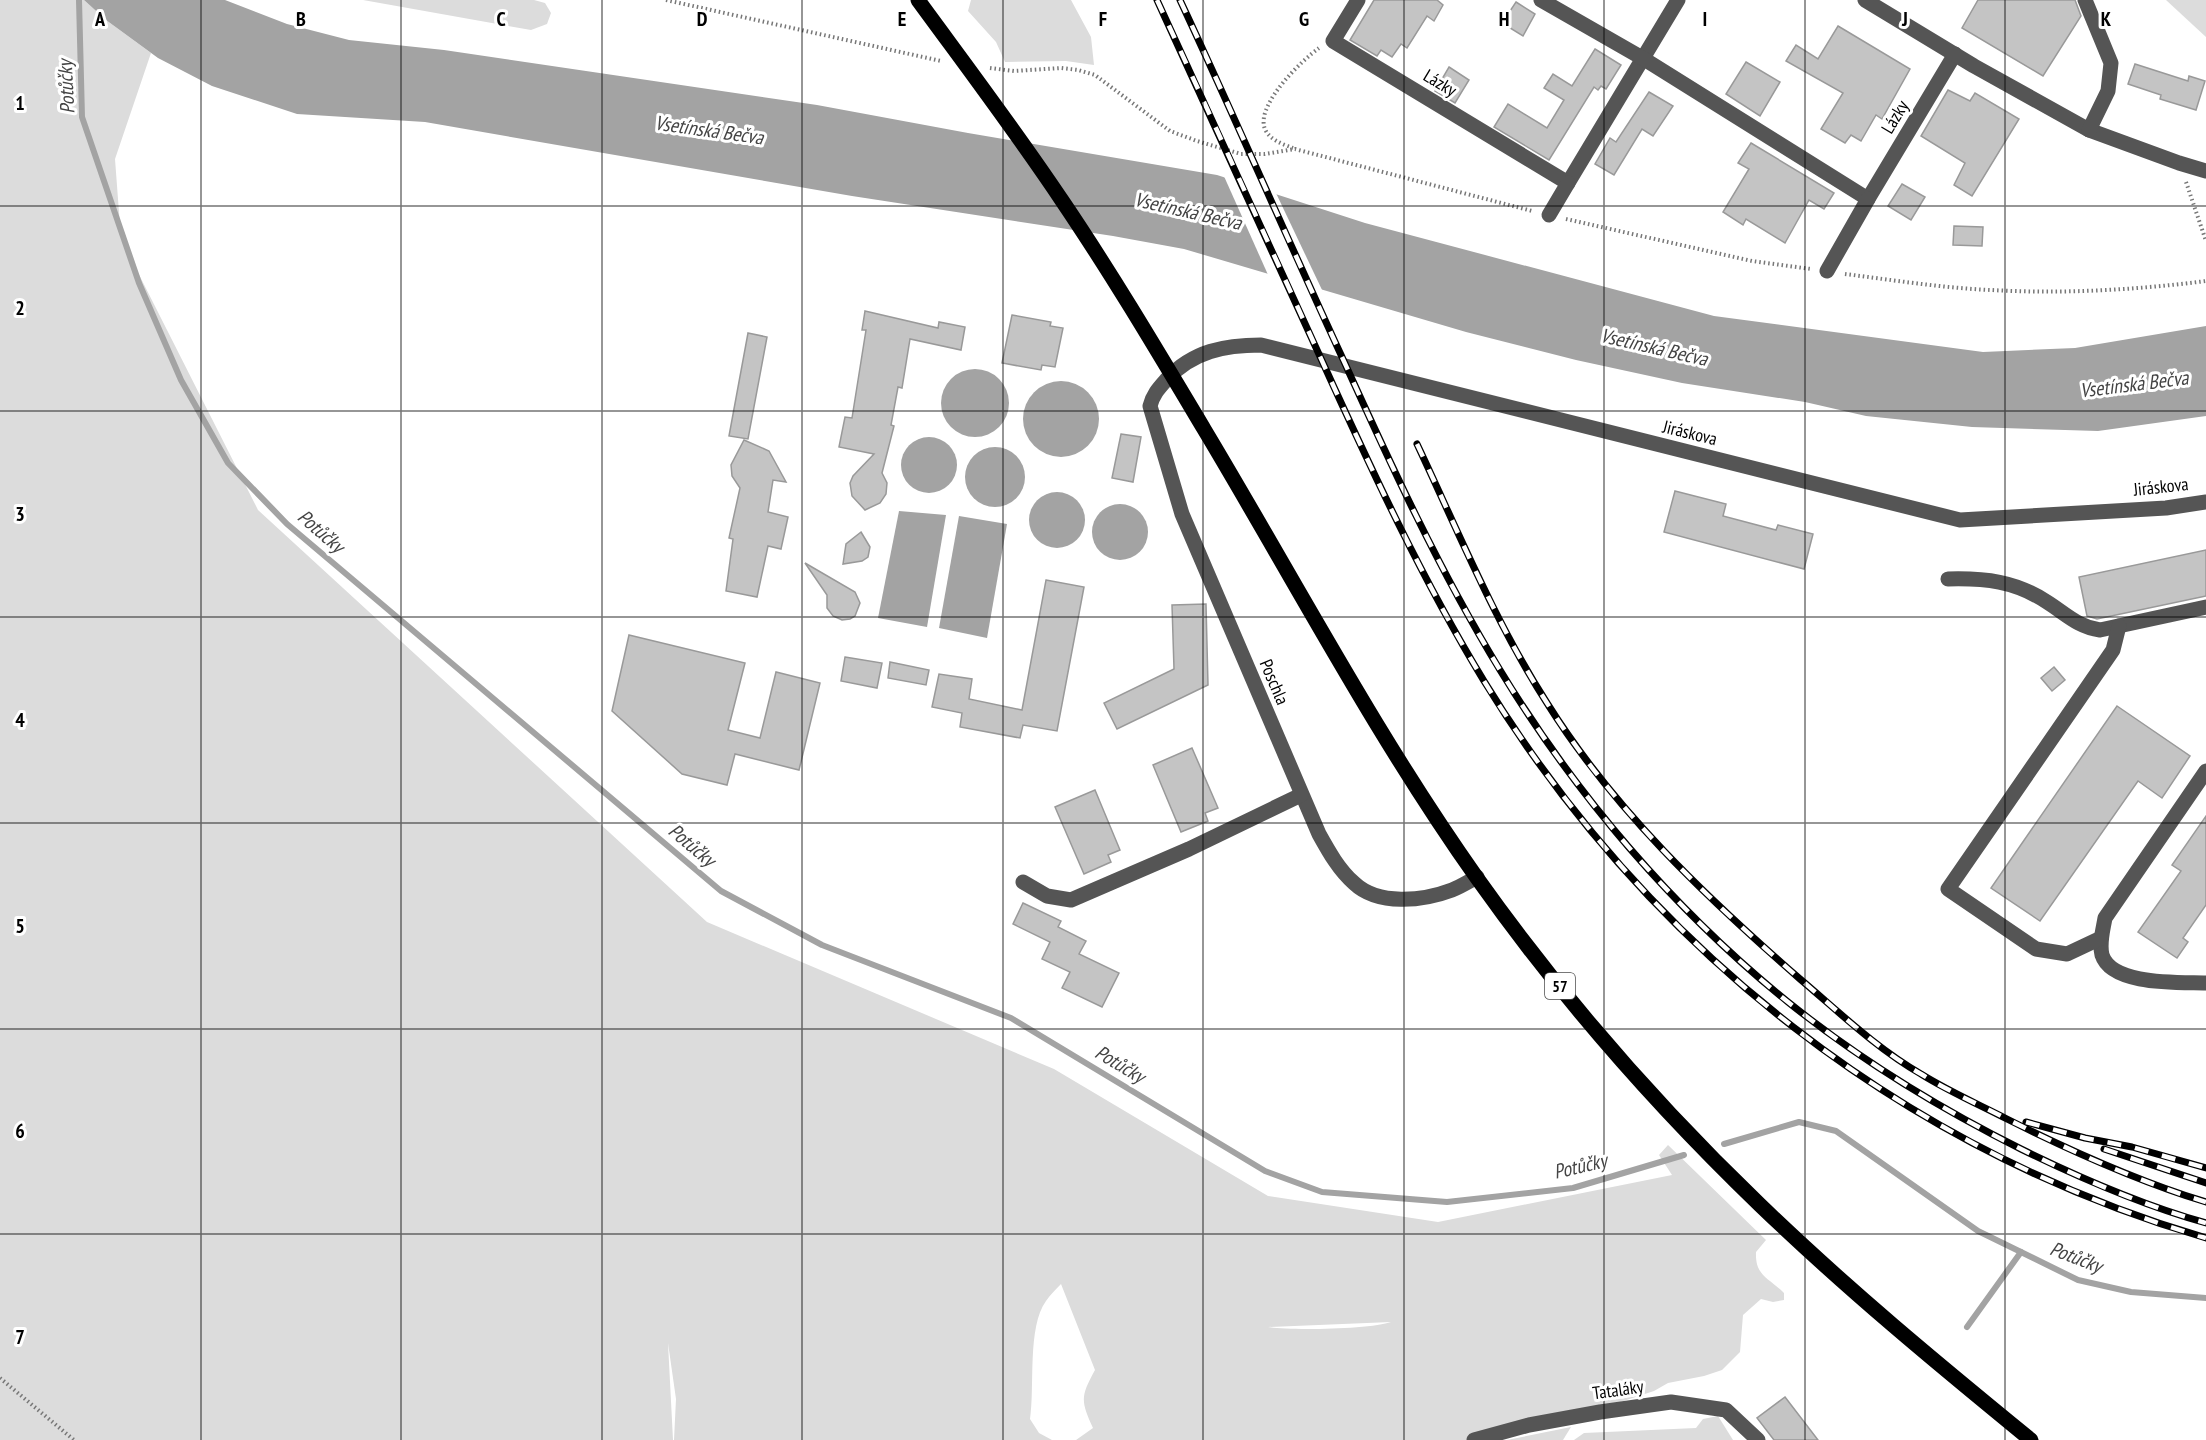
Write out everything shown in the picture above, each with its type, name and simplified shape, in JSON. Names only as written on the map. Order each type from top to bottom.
[{"type":"main road","name":"57","points":[[918,0],[1065,205],[1133,310],[1395,755],[1477,878],[1539,961],[1614,1051],[1700,1145],[1760,1206],[1857,1295],[2031,1440]]},
{"type":"street","points":[[1333,41],[1358,0]]},
{"type":"street","points":[[1541,0],[1644,59],[1868,199]]},
{"type":"street","points":[[1549,215],[1678,0]]},
{"type":"street","points":[[1865,0],[2089,130],[2179,164],[2206,171]]},
{"type":"street","points":[[2085,0],[2111,63],[2108,91],[2089,130]]},
{"type":"street","name":"Lázky","points":[[1333,41],[1568,183]]},
{"type":"street","name":"Lázky","points":[[1827,271],[1955,54]]},
{"type":"street","name":"Jiráskova","points":[[1175,370],[1199,354],[1220,348],[1261,345],[1960,520],[2166,508],[2206,502]]},
{"type":"street","name":"Poschla","points":[[1175,370],[1153,394],[1150,406],[1182,514],[1318,834],[1336,864],[1355,885],[1372,895],[1394,899],[1419,898],[1451,891],[1477,878]]},
{"type":"street","points":[[1948,579],[1982,578],[2008,584],[2046,601],[2086,628],[2100,630],[2206,607]]},
{"type":"street","points":[[2101,938],[2067,954],[2036,949],[1948,889],[2113,650],[2119,626]]},
{"type":"street","points":[[2206,771],[2105,918],[2101,938],[2103,957],[2114,971],[2137,979],[2206,983]]},
{"type":"street","points":[[1023,882],[1047,896],[1071,900],[1189,849],[1301,795]]},
{"type":"street","name":"Tataláky","points":[[1474,1440],[1529,1425],[1671,1402],[1726,1410],[1758,1440]]},
{"type":"path","points":[[666,0],[922,58],[945,61]]},
{"type":"path","points":[[1333,41],[1306,57],[1289,76],[1264,116],[1264,128],[1278,142],[1610,231],[1752,261],[1990,290],[2082,292],[2206,281]]},
{"type":"path","points":[[980,66],[1014,71],[1061,68],[1078,70],[1095,75],[1170,131],[1197,141],[1241,154],[1265,154],[1295,148]]},
{"type":"path","points":[[2179,164],[2206,241]]},
{"type":"path","points":[[0,1378],[74,1440]]},
{"type":"shaded area","points":[[0,0],[84,0],[106,20],[151,53],[115,159],[121,239],[258,510],[707,922],[1054,1069],[1268,1196],[1438,1222],[1672,1175],[1659,1155],[1668,1145],[1766,1240],[1756,1252],[1758,1266],[1764,1276],[1784,1293],[1784,1300],[1773,1302],[1761,1299],[1743,1315],[1740,1352],[1722,1370],[1668,1383],[1654,1391],[1611,1405],[1466,1440],[1076,1440],[1093,1428],[1086,1411],[1084,1398],[1095,1370],[1061,1284],[1040,1312],[1036,1326],[1033,1358],[1030,1419],[1039,1433],[1052,1440],[674,1440],[676,1399],[668,1343],[673,1440],[0,1440]],"holes":[[[1391,1322],[1331,1329],[1268,1327]]]},
{"type":"shaded area","points":[[363,0],[534,0],[545,3],[551,13],[547,24],[531,30]]},
{"type":"shaded area","points":[[971,0],[1071,0],[1091,37],[1094,65],[1066,61],[1005,62],[996,42],[968,11]]},
{"type":"shaded area","points":[[2166,0],[2206,0],[2206,37]]},
{"type":"shaded area","points":[[1718,1416],[1733,1440],[1574,1440],[1584,1433],[1696,1428],[1703,1419]]},
{"type":"shaded area","points":[[1571,1427],[1563,1440],[1507,1440]]},
{"type":"water","name":"Vsetínská Bečva","points":[[84,0],[225,0],[287,24],[349,40],[444,50],[817,105],[1217,175],[1365,223],[1714,316],[1983,352],[2075,348],[2206,326],[2206,416],[2098,431],[1972,427],[1866,416],[1805,402],[1682,383],[1576,360],[1466,332],[1184,249],[852,196],[425,122],[297,114],[212,86],[158,58],[106,20]]},
{"type":"water","points":[[975,369],[988,372],[999,379],[1006,390],[1009,403],[1006,416],[999,427],[988,434],[975,437],[962,434],[951,427],[944,416],[941,403],[944,390],[951,379],[962,372]]},
{"type":"water","points":[[1054,381],[1068,381],[1082,387],[1093,398],[1099,412],[1096,434],[1088,446],[1068,457],[1054,457],[1040,451],[1029,440],[1023,426],[1023,412],[1029,398],[1040,387]]},
{"type":"water","points":[[924,437],[934,437],[949,445],[955,454],[957,465],[955,476],[949,485],[934,493],[924,493],[913,488],[906,481],[901,470],[901,460],[906,449],[913,442]]},
{"type":"water","points":[[995,447],[1016,456],[1025,477],[1016,498],[995,507],[974,498],[965,477],[974,456]]},
{"type":"water","points":[[1052,492],[1062,492],[1077,500],[1083,509],[1085,520],[1083,531],[1077,540],[1062,548],[1052,548],[1041,543],[1034,536],[1029,525],[1029,515],[1034,504],[1041,497]]},
{"type":"water","points":[[1120,504],[1131,506],[1140,512],[1146,521],[1148,532],[1146,543],[1140,552],[1131,558],[1120,560],[1109,558],[1100,552],[1094,543],[1092,532],[1094,521],[1100,512],[1109,506]]},
{"type":"water","points":[[899,511],[946,515],[927,627],[878,618]]},
{"type":"water","points":[[959,516],[1007,524],[987,638],[939,628]]},
{"type":"pier","points":[[1223,174],[1275,191],[1323,292],[1269,277]]},
{"type":"building","points":[[1374,0],[1437,0],[1443,5],[1434,21],[1427,16],[1407,48],[1401,44],[1392,57],[1381,50],[1377,56],[1350,40]]},
{"type":"building","points":[[1978,0],[2075,0],[2081,16],[2043,76],[1962,28]]},
{"type":"building","points":[[1516,2],[1535,14],[1523,36],[1502,23]]},
{"type":"building","points":[[1838,26],[1910,69],[1882,119],[1876,115],[1861,141],[1851,135],[1845,143],[1821,129],[1843,93],[1786,61],[1796,45],[1818,59]]},
{"type":"building","points":[[1595,49],[1621,65],[1606,89],[1601,86],[1598,90],[1594,87],[1549,160],[1494,127],[1508,104],[1547,128],[1564,100],[1544,88],[1553,74],[1572,86]]},
{"type":"building","points":[[1746,62],[1780,82],[1760,116],[1726,94]]},
{"type":"building","points":[[2135,64],[2188,81],[2189,76],[2205,81],[2196,110],[2160,99],[2161,95],[2128,84]]},
{"type":"building","points":[[1449,67],[1469,80],[1455,103],[1435,91]]},
{"type":"building","points":[[1948,90],[1970,101],[1975,93],[2019,119],[1972,196],[1954,185],[1965,163],[1921,136]]},
{"type":"building","points":[[1649,92],[1673,106],[1653,136],[1642,129],[1614,175],[1595,164],[1610,138],[1616,142]]},
{"type":"building","points":[[1751,143],[1834,193],[1824,209],[1809,200],[1785,243],[1746,219],[1743,225],[1723,212],[1749,169],[1738,163]]},
{"type":"building","points":[[1902,184],[1925,197],[1911,220],[1888,206]]},
{"type":"building","points":[[1954,226],[1983,227],[1982,246],[1953,245]]},
{"type":"building","points":[[865,311],[938,328],[939,322],[965,327],[961,350],[910,339],[902,388],[898,387],[891,425],[894,426],[882,473],[887,483],[886,494],[880,503],[865,510],[852,496],[850,483],[853,476],[874,454],[839,447],[845,417],[852,418],[866,330],[862,330]]},
{"type":"building","points":[[1012,315],[1051,322],[1050,326],[1063,328],[1055,367],[1042,365],[1041,370],[1002,363]]},
{"type":"building","points":[[748,333],[767,337],[748,439],[729,436]]},
{"type":"building","points":[[1121,434],[1141,437],[1133,482],[1112,478]]},
{"type":"building","points":[[744,440],[769,451],[786,482],[773,480],[768,512],[788,517],[781,549],[768,546],[757,597],[726,591],[733,539],[729,538],[740,488],[732,476],[731,465]]},
{"type":"building","points":[[1675,491],[1726,504],[1723,516],[1776,530],[1778,525],[1813,534],[1804,569],[1664,532]]},
{"type":"building","points":[[861,532],[870,547],[868,557],[862,561],[843,564],[846,544]]},
{"type":"building","points":[[2206,550],[2206,596],[2097,619],[2087,616],[2079,577]]},
{"type":"building","points":[[805,563],[855,592],[860,603],[855,616],[842,620],[833,616],[827,608],[827,595]]},
{"type":"building","points":[[1046,580],[1084,587],[1057,731],[1023,725],[1020,738],[960,727],[962,713],[932,707],[939,674],[972,679],[969,699],[1022,710]]},
{"type":"building","points":[[1206,604],[1208,685],[1117,729],[1104,703],[1174,669],[1172,605]]},
{"type":"building","points":[[629,635],[745,663],[728,730],[760,738],[776,672],[820,683],[799,770],[735,754],[727,785],[682,774],[612,711]]},
{"type":"building","points":[[845,657],[882,663],[877,688],[841,681]]},
{"type":"building","points":[[890,662],[929,670],[926,685],[888,678]]},
{"type":"building","points":[[2054,667],[2065,680],[2052,691],[2041,678]]},
{"type":"building","points":[[2117,706],[2190,756],[2162,798],[2138,781],[2040,921],[1991,888]]},
{"type":"building","points":[[1192,748],[1218,808],[1205,813],[1208,821],[1181,832],[1153,765]]},
{"type":"building","points":[[1095,790],[1120,850],[1108,855],[1111,862],[1084,874],[1055,807]]},
{"type":"building","points":[[2206,816],[2206,905],[2183,938],[2188,942],[2177,958],[2138,932],[2181,871],[2172,865]]},
{"type":"building","points":[[1023,903],[1061,921],[1058,927],[1086,941],[1079,954],[1119,973],[1102,1007],[1062,988],[1070,972],[1042,959],[1050,942],[1013,924]]},
{"type":"building","points":[[1785,1397],[1818,1440],[1774,1440],[1757,1418]]},
{"type":"waterway","name":"Potůčky","points":[[79,0],[82,117],[139,283],[181,380],[228,463],[287,524],[721,891],[822,945],[1011,1018],[1265,1171],[1322,1192],[1447,1202],[1573,1188],[1684,1155]]},
{"type":"waterway","name":"Potůčky","points":[[1724,1144],[1799,1122],[1836,1131],[1978,1231],[2078,1280],[2131,1292],[2206,1298]]},
{"type":"waterway","points":[[1967,1327],[2021,1252]]},
{"type":"railway","points":[[1157,0],[1360,444],[1440,603],[1484,681],[1550,779],[1624,869],[1705,952],[1793,1027],[1888,1094],[1989,1151],[2095,1200],[2206,1238]]},
{"type":"railway","points":[[1180,0],[1378,437],[1456,594],[1500,670],[1561,762],[1594,806],[1667,889],[1706,929],[1788,1002],[1871,1063],[1960,1117],[2043,1160],[2135,1199],[2206,1223]]},
{"type":"railway","points":[[1417,444],[1494,608],[1547,703],[1602,780],[1632,816],[1696,884],[1844,1017],[1904,1064],[1952,1092],[2080,1154],[2155,1185],[2206,1202]]},
{"type":"railway","points":[[2026,1122],[2085,1138],[2132,1147],[2206,1168]]},
{"type":"railway","points":[[2104,1149],[2206,1183]]}]
